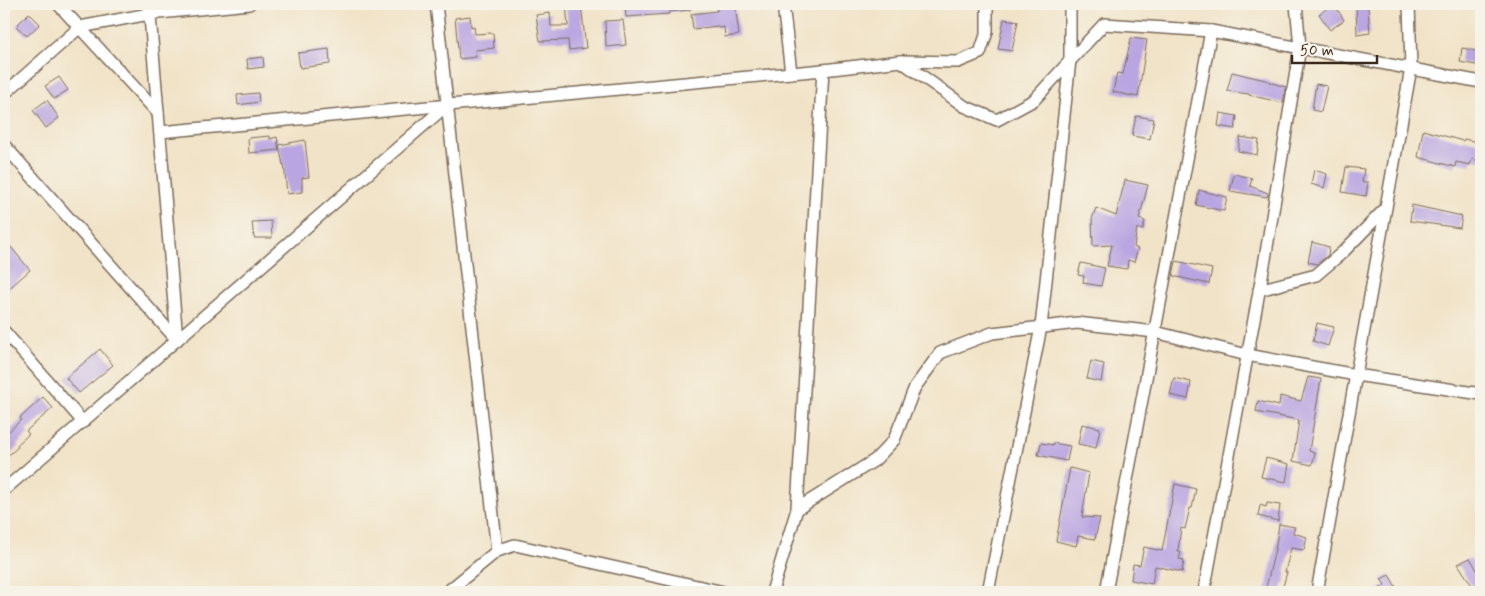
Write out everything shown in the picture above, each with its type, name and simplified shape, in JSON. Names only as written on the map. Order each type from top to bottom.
[{"type":"street","points":[[58,4],[158,112]]},
{"type":"street","points":[[4,94],[80,27],[149,9],[249,4]]},
{"type":"street","points":[[436,4],[497,550]]},
{"type":"street","points":[[783,4],[791,73]]},
{"type":"street","points":[[160,132],[823,70],[901,60],[958,62],[980,53],[987,32],[987,9],[989,4]]},
{"type":"street","points":[[988,592],[1041,327],[1070,60],[1070,4]]},
{"type":"street","points":[[1204,592],[1259,290],[1300,48],[1296,4]]},
{"type":"street","points":[[1317,592],[1411,68],[1409,4]]},
{"type":"street","points":[[149,9],[177,340]]},
{"type":"street","points":[[901,60],[964,106],[997,120],[1034,100],[1104,24],[1210,31],[1481,82]]},
{"type":"street","points":[[1106,592],[1210,31]]},
{"type":"street","points":[[772,592],[797,509],[823,70]]},
{"type":"street","points":[[4,490],[447,105]]},
{"type":"street","points":[[4,145],[177,340]]},
{"type":"street","points":[[1259,290],[1316,275],[1343,252],[1385,210]]},
{"type":"street","points":[[797,509],[875,460],[894,440],[915,387],[940,353],[992,333],[1077,323],[1155,332],[1247,356],[1481,394]]},
{"type":"street","points":[[4,332],[83,422]]},
{"type":"street","points":[[447,592],[497,550],[515,545],[724,592]]},
{"type":"building","points":[[566,4],[581,4],[586,48],[569,50],[568,40],[540,41],[536,15],[550,13],[551,26],[568,26]]},
{"type":"building","points":[[625,4],[690,4],[690,10],[669,12],[669,14],[626,17]]},
{"type":"building","points":[[716,4],[735,4],[739,35],[725,37],[724,27],[718,28],[718,26],[693,29],[691,14],[717,11]]},
{"type":"building","points":[[1334,4],[1344,20],[1330,30],[1319,14]]},
{"type":"building","points":[[1356,4],[1366,4],[1366,7],[1368,7],[1370,33],[1357,35]]},
{"type":"building","points":[[29,13],[40,24],[27,36],[16,26]]},
{"type":"building","points":[[470,16],[471,27],[474,26],[475,34],[493,33],[494,48],[475,50],[476,57],[459,59],[455,18]]},
{"type":"building","points":[[1004,19],[1018,21],[1012,51],[998,49]]},
{"type":"building","points":[[623,20],[626,45],[606,47],[605,21]]},
{"type":"building","points":[[1131,38],[1147,40],[1138,97],[1113,92],[1117,73],[1123,74]]},
{"type":"building","points":[[1462,48],[1481,52],[1481,66],[1460,62]]},
{"type":"building","points":[[329,49],[330,64],[300,68],[298,53]]},
{"type":"building","points":[[263,57],[264,67],[248,69],[247,59]]},
{"type":"building","points":[[1232,72],[1286,87],[1283,103],[1249,94],[1227,91]]},
{"type":"building","points":[[59,77],[68,90],[54,99],[45,86]]},
{"type":"building","points":[[1316,84],[1327,86],[1321,112],[1312,110]]},
{"type":"building","points":[[258,93],[259,102],[238,105],[237,95]]},
{"type":"building","points":[[47,100],[59,118],[46,128],[33,110]]},
{"type":"building","points":[[1220,113],[1237,116],[1235,129],[1218,126]]},
{"type":"building","points":[[1136,116],[1154,119],[1150,139],[1132,136]]},
{"type":"building","points":[[1423,130],[1463,141],[1464,139],[1481,143],[1481,161],[1472,159],[1470,165],[1456,162],[1455,167],[1418,157]]},
{"type":"building","points":[[270,136],[270,139],[277,137],[279,150],[249,153],[248,138]]},
{"type":"building","points":[[1240,137],[1259,140],[1257,155],[1238,151]]},
{"type":"building","points":[[305,140],[309,177],[302,178],[302,192],[287,194],[284,164],[279,145]]},
{"type":"building","points":[[1346,167],[1364,169],[1362,182],[1368,182],[1366,196],[1342,192]]},
{"type":"building","points":[[1314,170],[1327,174],[1324,188],[1311,184]]},
{"type":"building","points":[[1234,174],[1252,178],[1250,186],[1268,193],[1267,197],[1230,191]]},
{"type":"building","points":[[1125,180],[1148,185],[1139,219],[1145,221],[1143,230],[1137,228],[1134,247],[1138,249],[1134,262],[1128,260],[1127,269],[1107,266],[1112,245],[1093,246],[1092,219],[1096,208],[1116,216]]},
{"type":"building","points":[[1199,190],[1227,197],[1224,211],[1196,205]]},
{"type":"building","points":[[1412,205],[1462,216],[1460,228],[1410,221]]},
{"type":"building","points":[[271,221],[272,238],[254,238],[252,222]]},
{"type":"building","points":[[1312,242],[1329,247],[1328,255],[1317,264],[1308,262]]},
{"type":"building","points":[[10,246],[30,270],[4,293],[4,251]]},
{"type":"building","points":[[1176,261],[1212,269],[1209,284],[1173,276]]},
{"type":"building","points":[[1081,263],[1105,268],[1101,286],[1083,283],[1084,276],[1078,275]]},
{"type":"building","points":[[1317,323],[1334,327],[1328,346],[1313,341]]},
{"type":"building","points":[[100,349],[113,365],[79,393],[66,378]]},
{"type":"building","points":[[1091,361],[1104,364],[1101,382],[1087,379]]},
{"type":"building","points":[[1308,377],[1321,379],[1309,451],[1315,453],[1312,465],[1293,461],[1299,420],[1256,412],[1258,401],[1279,406],[1280,396],[1301,401]]},
{"type":"building","points":[[1174,378],[1191,382],[1188,399],[1170,395]]},
{"type":"building","points":[[43,397],[53,408],[26,431],[29,434],[4,459],[4,436]]},
{"type":"building","points":[[1082,424],[1100,428],[1096,448],[1078,444]]},
{"type":"building","points":[[1041,443],[1070,446],[1067,461],[1038,455]]},
{"type":"building","points":[[1266,458],[1289,464],[1286,482],[1261,477]]},
{"type":"building","points":[[1070,468],[1089,473],[1082,517],[1100,518],[1095,539],[1078,536],[1076,546],[1056,541]]},
{"type":"building","points":[[1175,484],[1196,489],[1185,529],[1181,528],[1178,551],[1181,552],[1179,559],[1184,560],[1182,572],[1155,566],[1152,584],[1131,580],[1133,564],[1140,565],[1144,547],[1162,551]]},
{"type":"building","points":[[1267,503],[1280,505],[1278,521],[1258,516],[1260,505],[1266,507]]},
{"type":"building","points":[[1279,524],[1295,527],[1293,533],[1307,537],[1304,550],[1291,548],[1282,590],[1266,588]]},
{"type":"building","points":[[1470,558],[1481,577],[1481,583],[1473,587],[1458,564]]},
{"type":"building","points":[[1389,575],[1399,592],[1375,592],[1385,585],[1381,579]]}]
